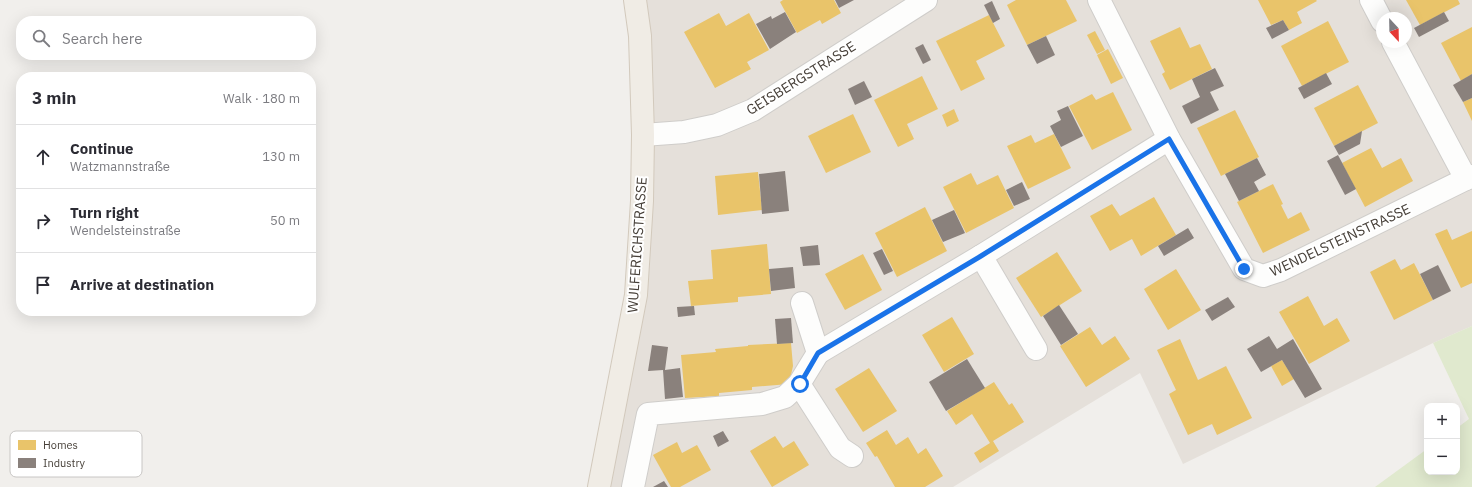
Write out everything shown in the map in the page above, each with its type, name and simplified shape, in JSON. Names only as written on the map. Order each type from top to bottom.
[{"type":"main road","name":"WULFERICHSTRASSE","points":[[599,487],[636,295],[642,201],[643,136],[640,36],[635,0]]},
{"type":"street","name":"GEISBERGSTRASSE","points":[[643,136],[684,132],[717,125],[753,110],[926,0]]},
{"type":"street","name":"WENDELSTEINSTRASSE","points":[[1099,0],[1169,139],[1244,269],[1263,276],[1281,270],[1469,178]]},
{"type":"street","points":[[1371,0],[1377,12]]},
{"type":"street","points":[[1396,48],[1469,178]]},
{"type":"street","points":[[633,487],[648,414],[762,404],[785,397],[800,384],[818,353],[981,256],[1169,139]]},
{"type":"street","points":[[981,256],[1036,349]]},
{"type":"street","points":[[802,303],[818,353]]},
{"type":"street","points":[[800,384],[840,448],[852,456]]},
{"type":"shaded area","points":[[635,0],[1472,0],[1472,326],[1433,343],[1183,464],[1140,373],[953,487],[599,487],[636,295]]},
{"type":"green space","points":[[1472,326],[1472,487],[1375,487],[1424,451],[1424,475],[1460,475],[1460,426],[1469,419],[1433,343]]},
{"type":"building: Homes","points":[[783,0],[834,0],[841,13],[822,24],[820,20],[797,33],[780,2]]},
{"type":"building: Homes","points":[[1016,0],[1066,0],[1077,21],[1027,45],[1007,5]]},
{"type":"building: Homes","points":[[1258,0],[1317,1],[1297,12],[1302,23],[1289,30],[1283,20],[1271,25]]},
{"type":"building: Homes","points":[[1406,0],[1458,0],[1460,4],[1420,25]]},
{"type":"building: Homes","points":[[719,13],[726,26],[749,13],[769,50],[747,62],[751,69],[715,88],[684,32]]},
{"type":"building: Homes","points":[[989,15],[1005,46],[976,61],[985,79],[961,91],[936,41]]},
{"type":"building: Homes","points":[[1328,21],[1349,62],[1302,86],[1281,46]]},
{"type":"building: Homes","points":[[1180,27],[1190,48],[1200,44],[1212,69],[1170,90],[1162,74],[1165,72],[1150,41]]},
{"type":"building: Homes","points":[[1472,27],[1472,74],[1461,81],[1441,43]]},
{"type":"building: Homes","points":[[1095,31],[1105,50],[1097,54],[1087,35]]},
{"type":"building: Homes","points":[[1108,49],[1123,78],[1111,84],[1097,55]]},
{"type":"building: Homes","points":[[922,76],[938,109],[907,124],[914,139],[898,147],[874,100]]},
{"type":"building: Homes","points":[[1358,85],[1378,123],[1334,146],[1314,108]]},
{"type":"building: Homes","points":[[1113,92],[1132,130],[1092,150],[1069,106],[1092,94],[1096,100]]},
{"type":"building: Homes","points":[[1472,98],[1472,121],[1463,102]]},
{"type":"building: Homes","points":[[954,109],[959,121],[947,127],[942,115]]},
{"type":"building: Homes","points":[[1235,110],[1259,157],[1221,176],[1197,128]]},
{"type":"building: Homes","points":[[853,114],[871,152],[826,173],[808,136]]},
{"type":"building: Homes","points":[[1054,134],[1071,168],[1028,189],[1007,146],[1031,135],[1035,143]]},
{"type":"building: Homes","points":[[1371,148],[1382,168],[1401,158],[1413,181],[1365,207],[1342,163]]},
{"type":"building: Homes","points":[[758,172],[762,210],[718,215],[715,176]]},
{"type":"building: Homes","points":[[971,173],[977,185],[998,175],[1014,208],[966,233],[943,187]]},
{"type":"building: Homes","points":[[1273,184],[1283,204],[1281,205],[1288,219],[1301,212],[1310,230],[1263,253],[1237,202]]},
{"type":"building: Homes","points":[[1154,197],[1176,235],[1141,256],[1132,239],[1110,251],[1090,216],[1112,204],[1120,216]]},
{"type":"building: Homes","points":[[925,207],[947,251],[897,277],[875,233]]},
{"type":"building: Homes","points":[[1447,229],[1452,240],[1472,231],[1472,283],[1461,288],[1435,234]]},
{"type":"building: Homes","points":[[767,244],[771,294],[738,297],[738,302],[691,306],[688,281],[713,279],[711,250]]},
{"type":"building: Homes","points":[[1057,252],[1082,291],[1041,317],[1016,278]]},
{"type":"building: Homes","points":[[863,254],[882,290],[845,310],[825,274]]},
{"type":"building: Homes","points":[[1395,259],[1401,270],[1414,263],[1433,300],[1394,320],[1370,272]]},
{"type":"building: Homes","points":[[1176,269],[1201,310],[1168,330],[1144,289]]},
{"type":"building: Homes","points":[[1308,296],[1324,326],[1337,318],[1350,341],[1309,364],[1279,312]]},
{"type":"building: Homes","points":[[952,317],[974,354],[944,372],[922,335]]},
{"type":"building: Homes","points":[[1090,327],[1102,345],[1115,336],[1130,359],[1086,387],[1060,346]]},
{"type":"building: Homes","points":[[1180,339],[1198,380],[1226,366],[1252,418],[1217,435],[1212,424],[1188,435],[1169,394],[1176,390],[1157,350]]},
{"type":"building: Homes","points":[[791,343],[793,366],[789,384],[752,387],[752,390],[719,393],[719,396],[685,398],[681,355],[716,352],[715,349],[748,345]]},
{"type":"building: Homes","points":[[1282,360],[1294,379],[1282,386],[1271,366]]},
{"type":"building: Homes","points":[[869,368],[897,411],[863,432],[835,389]]},
{"type":"building: Homes","points":[[994,382],[1009,405],[1012,403],[1024,422],[993,441],[999,451],[980,463],[974,453],[990,443],[972,414],[956,425],[947,411]]},
{"type":"building: Homes","points":[[887,430],[896,445],[908,437],[918,454],[926,448],[943,476],[925,487],[895,487],[877,456],[875,457],[866,443]]},
{"type":"building: Homes","points":[[775,436],[783,448],[794,441],[809,465],[772,487],[750,451]]},
{"type":"building: Homes","points":[[677,442],[682,453],[697,445],[711,470],[680,487],[671,487],[653,455]]},
{"type":"building: Industry","points":[[835,0],[854,0],[839,8]]},
{"type":"building: Industry","points":[[992,1],[1000,19],[993,23],[984,5]]},
{"type":"building: Industry","points":[[785,12],[796,32],[770,49],[756,24],[771,16],[772,19]]},
{"type":"building: Industry","points":[[1444,12],[1449,21],[1419,37],[1414,28]]},
{"type":"building: Industry","points":[[1283,20],[1289,30],[1272,39],[1266,28]]},
{"type":"building: Industry","points":[[1046,36],[1055,55],[1037,64],[1027,45]]},
{"type":"building: Industry","points":[[923,44],[931,60],[923,64],[915,48]]},
{"type":"building: Industry","points":[[1215,68],[1224,86],[1210,92],[1219,110],[1191,124],[1182,106],[1200,97],[1192,79]]},
{"type":"building: Industry","points":[[1326,73],[1332,84],[1304,99],[1298,88]]},
{"type":"building: Industry","points":[[1472,74],[1472,98],[1463,102],[1453,85]]},
{"type":"building: Industry","points":[[864,81],[872,97],[855,105],[848,89]]},
{"type":"building: Industry","points":[[1068,106],[1083,136],[1061,147],[1050,126],[1061,120],[1057,111]]},
{"type":"building: Industry","points":[[1362,131],[1360,144],[1339,155],[1334,146]]},
{"type":"building: Industry","points":[[1338,155],[1356,189],[1345,195],[1327,161]]},
{"type":"building: Industry","points":[[1257,158],[1266,175],[1254,182],[1259,191],[1239,201],[1225,174]]},
{"type":"building: Industry","points":[[785,171],[789,211],[762,214],[759,174]]},
{"type":"building: Industry","points":[[1022,182],[1030,199],[1014,206],[1006,190]]},
{"type":"building: Industry","points":[[954,210],[965,233],[943,242],[932,220]]},
{"type":"building: Industry","points":[[1188,228],[1194,238],[1164,256],[1158,246]]},
{"type":"building: Industry","points":[[818,245],[820,265],[803,266],[800,247]]},
{"type":"building: Industry","points":[[882,249],[893,271],[884,275],[873,253]]},
{"type":"building: Industry","points":[[1438,265],[1451,291],[1433,300],[1420,274]]},
{"type":"building: Industry","points":[[793,267],[795,288],[771,291],[769,269]]},
{"type":"building: Industry","points":[[1228,297],[1235,307],[1212,321],[1205,310]]},
{"type":"building: Industry","points":[[1059,305],[1078,334],[1061,345],[1043,316]]},
{"type":"building: Industry","points":[[694,306],[695,315],[678,317],[677,307]]},
{"type":"building: Industry","points":[[791,318],[793,343],[777,344],[775,319]]},
{"type":"building: Industry","points":[[1269,336],[1277,349],[1293,339],[1322,389],[1305,398],[1282,360],[1261,372],[1247,349]]},
{"type":"building: Industry","points":[[652,345],[668,347],[665,370],[680,368],[683,397],[665,399],[663,370],[648,371]]},
{"type":"building: Industry","points":[[967,359],[985,388],[946,411],[929,382]]},
{"type":"building: Industry","points":[[723,431],[729,441],[718,447],[713,436]]},
{"type":"building: Industry","points":[[664,481],[668,487],[653,487]]},
{"type":"route","points":[[800,384],[818,353],[981,256],[1169,139],[1244,269]]}]
